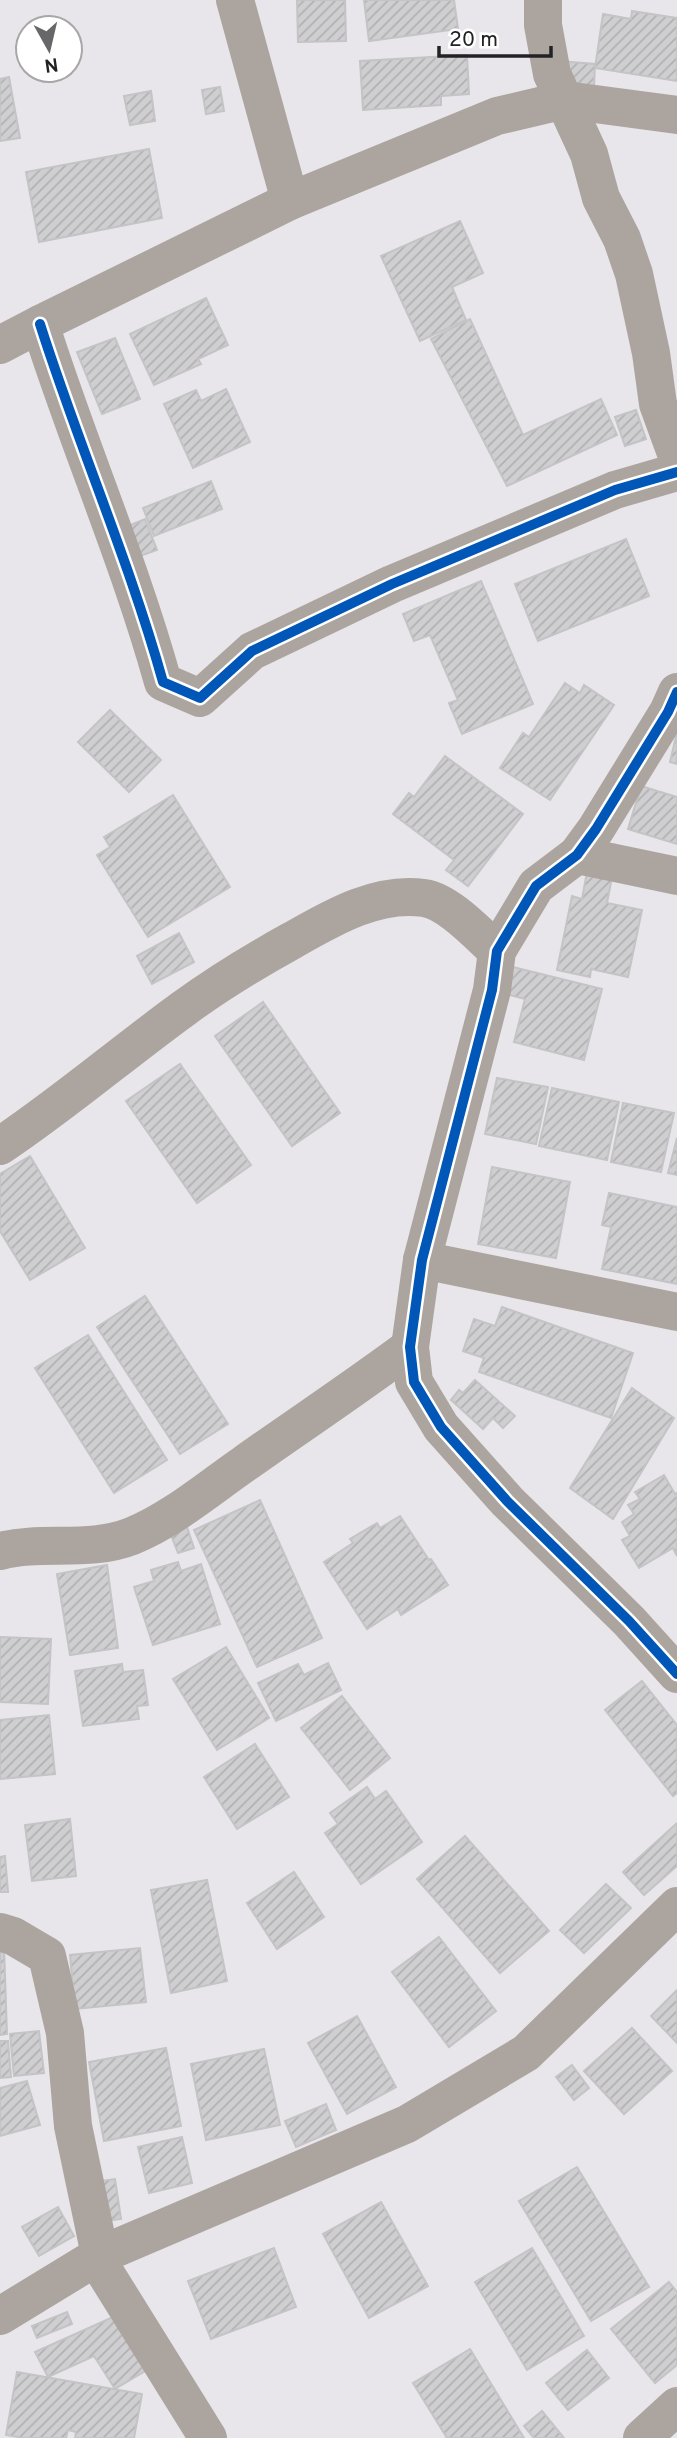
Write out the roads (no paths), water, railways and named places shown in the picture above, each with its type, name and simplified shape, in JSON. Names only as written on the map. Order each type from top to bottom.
[{"type":"street","points":[[235,0],[290,201]]},
{"type":"street","points":[[542,0],[543,25],[552,74],[589,154],[601,198],[622,239],[634,274],[651,353],[658,404],[677,456]]},
{"type":"street","points":[[0,345],[290,201],[497,116],[565,100],[677,115]]},
{"type":"street","points":[[40,324],[146,621],[163,681],[200,698],[252,651],[392,584],[615,490],[677,472]]},
{"type":"street","points":[[677,692],[668,712],[596,829],[577,855],[537,886],[497,951],[492,990],[422,1260],[410,1348],[414,1382],[441,1427],[508,1501],[629,1621],[677,1674]]},
{"type":"street","points":[[577,855],[677,876]]},
{"type":"street","points":[[0,1146],[195,1001],[239,971],[335,916],[369,904],[401,897],[427,898],[452,912],[497,951]]},
{"type":"street","points":[[422,1260],[677,1312]]},
{"type":"street","points":[[0,1551],[18,1546],[90,1546],[130,1536],[167,1518],[410,1348]]},
{"type":"street","points":[[0,2316],[98,2256],[407,2124],[526,2053],[677,1906]]},
{"type":"street","points":[[0,1932],[13,1936],[47,1956],[65,2033],[73,2126],[98,2256],[208,2438]]},
{"type":"street","points":[[642,2438],[677,2406]]}]
